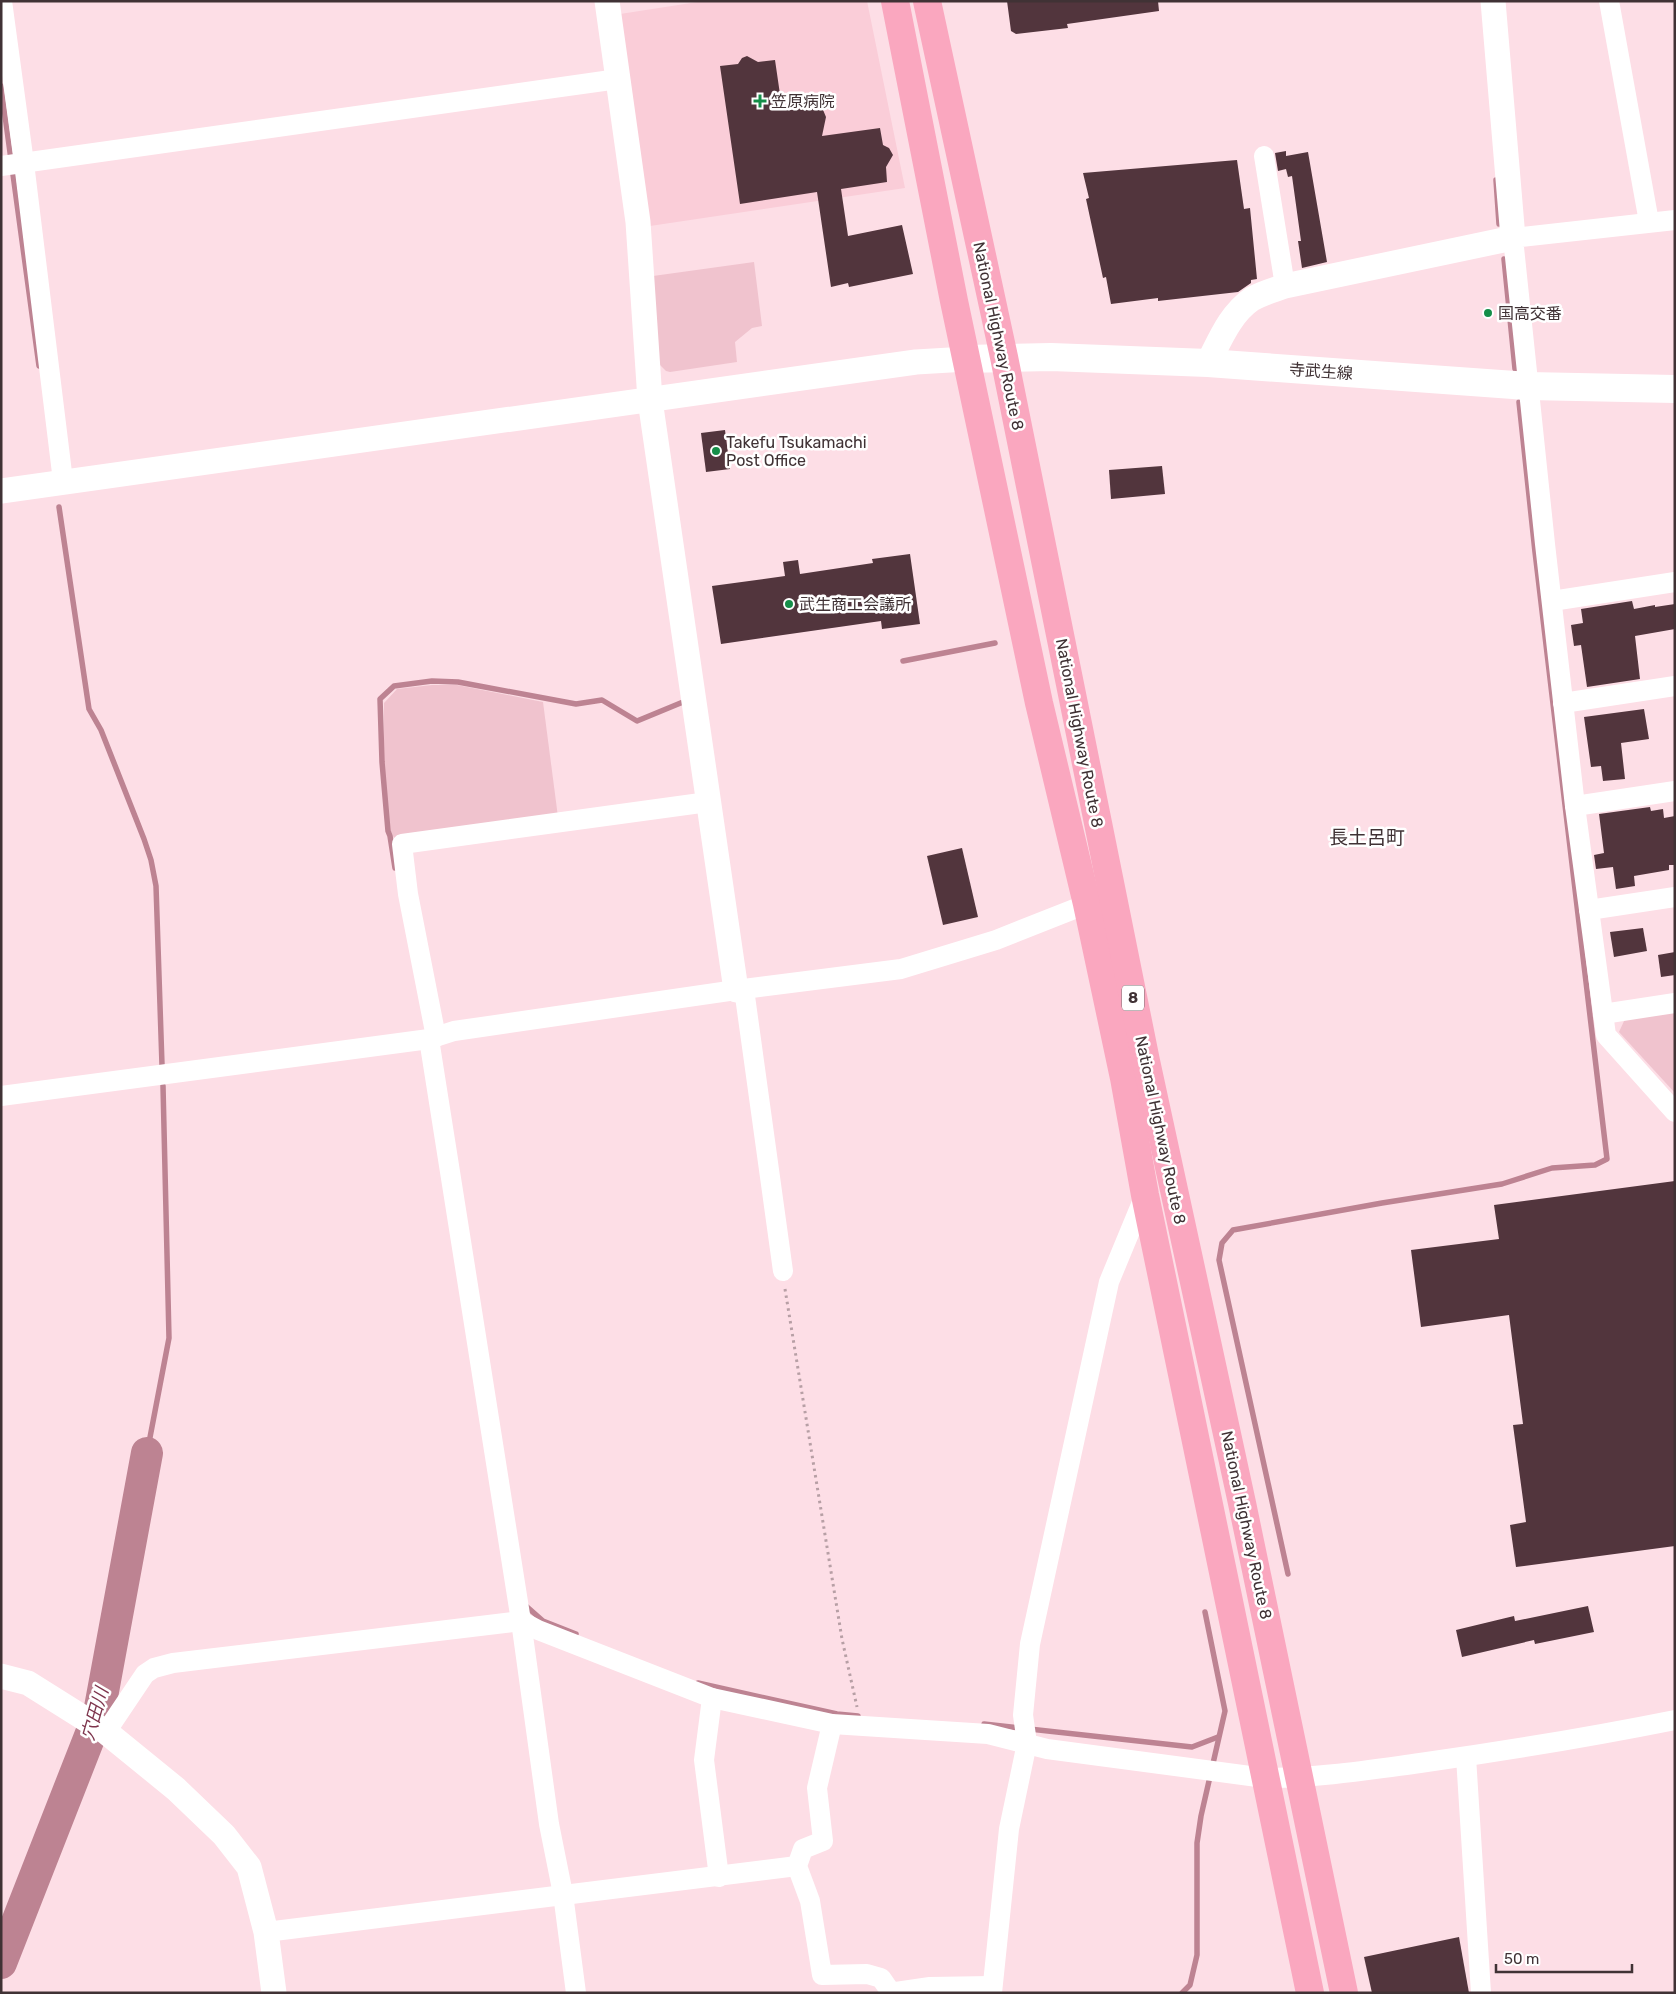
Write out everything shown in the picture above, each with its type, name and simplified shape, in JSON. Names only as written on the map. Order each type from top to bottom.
[{"type":"highway","name":"National Highway Route 8","points":[[895,1],[954,301],[1039,703],[1087,904],[1124,1078],[1145,1195],[1310,1993]]},
{"type":"highway","name":"National Highway Route 8","points":[[927,1],[1004,357],[1146,1061],[1238,1484],[1344,1993]]},
{"type":"main road","name":"寺武生線","points":[[967,359],[1051,357],[1208,363],[1528,386],[1675,389]]},
{"type":"street","points":[[2,1],[63,481]]},
{"type":"street","points":[[607,1],[638,222],[650,400],[708,802],[740,989],[783,1271]]},
{"type":"street","points":[[1494,1],[1513,238],[1528,386],[1575,806],[1606,1035],[1675,1112]]},
{"type":"street","points":[[1609,1],[1649,222]]},
{"type":"street","points":[[1,166],[618,79]]},
{"type":"street","points":[[1264,156],[1285,286]]},
{"type":"street","points":[[1208,363],[1237,313],[1252,300],[1285,286],[1513,238],[1675,220]]},
{"type":"street","points":[[1,491],[916,362],[967,359]]},
{"type":"street","points":[[1552,601],[1675,582]]},
{"type":"street","points":[[1563,703],[1675,686]]},
{"type":"street","points":[[1575,806],[1675,791]]},
{"type":"street","points":[[576,1993],[563,1894],[549,1824],[521,1620],[433,1038],[408,894],[402,844],[708,802]]},
{"type":"street","points":[[1589,910],[1675,897]]},
{"type":"street","points":[[1,1096],[433,1038],[454,1031],[740,989],[901,969],[996,940],[1087,904]]},
{"type":"street","points":[[1603,1014],[1675,1003]]},
{"type":"street","points":[[832,1724],[817,1788],[824,1841],[803,1849],[797,1866],[810,1901],[822,1975],[867,1974],[881,1978],[890,1992],[930,1987],[992,1990],[1009,1829],[1026,1743],[1023,1714],[1030,1644],[1109,1282],[1145,1195]]},
{"type":"street","points":[[106,1732],[144,1674],[154,1668],[173,1662],[521,1620],[538,1630],[712,1698],[832,1724],[988,1734],[1065,1751],[1265,1778],[1300,1778],[1466,1757],[1675,1720]]},
{"type":"street","points":[[1,1676],[28,1684],[106,1732],[176,1788],[224,1835],[249,1868],[266,1932],[274,1993]]},
{"type":"street","points":[[712,1698],[704,1760],[719,1877]]},
{"type":"street","points":[[1466,1757],[1481,1993]]},
{"type":"street","points":[[266,1932],[797,1866]]},
{"type":"path","points":[[783,1271],[842,1640],[861,1727]]},
{"type":"shaded area","name":"笠原病院","points":[[704,1],[867,1],[905,188],[650,226],[620,14]]},
{"type":"shaded area","points":[[754,262],[762,326],[752,328],[735,342],[737,362],[666,371],[658,363],[653,276]]},
{"type":"shaded area","points":[[432,685],[457,685],[543,702],[558,817],[394,838],[390,830],[384,764],[384,703],[397,689]]},
{"type":"shaded area","points":[[1675,1011],[1675,1093],[1619,1032],[1625,1019]]},
{"type":"building","points":[[1007,1],[1158,1],[1159,11],[1067,24],[1068,28],[1016,34],[1011,31]]},
{"type":"building","name":"笠原病院","points":[[747,56],[758,62],[775,60],[782,108],[805,99],[817,101],[821,105],[826,117],[822,136],[880,128],[883,145],[889,148],[893,155],[886,167],[887,182],[841,189],[848,236],[902,225],[913,274],[849,287],[848,283],[831,287],[817,192],[740,204],[720,66],[738,64],[742,58]]},
{"type":"building","points":[[1286,151],[1286,156],[1308,152],[1327,262],[1302,268],[1298,241],[1301,241],[1292,176],[1288,177],[1286,169],[1278,171],[1275,153]]},
{"type":"building","points":[[1237,160],[1244,209],[1250,208],[1257,279],[1251,280],[1251,283],[1238,292],[1158,301],[1158,298],[1111,304],[1106,277],[1103,278],[1086,199],[1089,198],[1083,173]]},
{"type":"building","points":[[725,430],[730,469],[706,472],[701,433]]},
{"type":"building","points":[[1162,466],[1165,494],[1111,499],[1109,470]]},
{"type":"building","name":"武生商工会議所","points":[[910,554],[920,624],[882,629],[881,621],[721,644],[712,586],[785,576],[783,562],[798,560],[800,574],[873,563],[872,559]]},
{"type":"building","points":[[1632,601],[1634,609],[1675,604],[1675,629],[1635,636],[1640,679],[1587,687],[1581,645],[1574,646],[1571,625],[1583,623],[1581,609]]},
{"type":"building","points":[[1644,709],[1649,739],[1621,743],[1625,779],[1603,781],[1601,766],[1591,767],[1584,717]]},
{"type":"building","points":[[1650,807],[1651,811],[1663,809],[1664,818],[1675,816],[1675,865],[1669,865],[1669,870],[1634,876],[1635,886],[1616,889],[1613,867],[1596,869],[1594,855],[1604,853],[1599,814]]},
{"type":"building","points":[[962,848],[978,917],[943,925],[927,856]]},
{"type":"building","points":[[1643,928],[1647,951],[1614,957],[1610,932]]},
{"type":"building","points":[[1675,952],[1675,975],[1661,977],[1658,955]]},
{"type":"building","points":[[1675,1181],[1675,1546],[1516,1567],[1510,1525],[1526,1522],[1513,1425],[1523,1424],[1509,1315],[1421,1327],[1411,1250],[1499,1239],[1494,1205]]},
{"type":"building","points":[[1588,1606],[1594,1632],[1535,1644],[1534,1640],[1462,1657],[1456,1630],[1514,1616],[1515,1621]]},
{"type":"building","points":[[1459,1937],[1469,1993],[1372,1993],[1364,1957]]},
{"type":"waterway","points":[[1,86],[39,366]]},
{"type":"waterway","points":[[1496,180],[1499,224]]},
{"type":"waterway","points":[[1504,259],[1515,369]]},
{"type":"waterway","points":[[1288,1574],[1219,1260],[1222,1243],[1233,1230],[1502,1184],[1552,1168],[1595,1165],[1607,1159],[1519,402]]},
{"type":"waterway","points":[[59,507],[89,709],[101,730],[144,839],[151,860],[156,886],[162,1065]]},
{"type":"waterway","points":[[903,661],[995,643]]},
{"type":"waterway","points":[[395,868],[388,831],[382,762],[380,699],[394,686],[432,681],[458,682],[576,704],[602,700],[637,721],[683,702]]},
{"type":"waterway","points":[[147,1453],[169,1338],[163,1086]]},
{"type":"waterway","name":"穴田川","points":[[1,1963],[99,1713],[147,1453]]},
{"type":"waterway","points":[[526,1606],[543,1621],[576,1634]]},
{"type":"waterway","points":[[1182,1993],[1190,1985],[1197,1955],[1197,1843],[1201,1816],[1225,1711],[1205,1612]]},
{"type":"waterway","points":[[698,1683],[837,1714],[858,1716]]},
{"type":"waterway","points":[[984,1724],[1192,1747],[1218,1737]]},
{"type":"place","name":"笠原病院","points":[[760,101]]},
{"type":"place","name":"国高交番","points":[[1488,313]]},
{"type":"place","name":"Takefu Tsukamachi Post Office","points":[[716,451]]},
{"type":"place","name":"武生商工会議所","points":[[789,604]]},
{"type":"district","name":"長土呂町","points":[[1367,837]]}]
